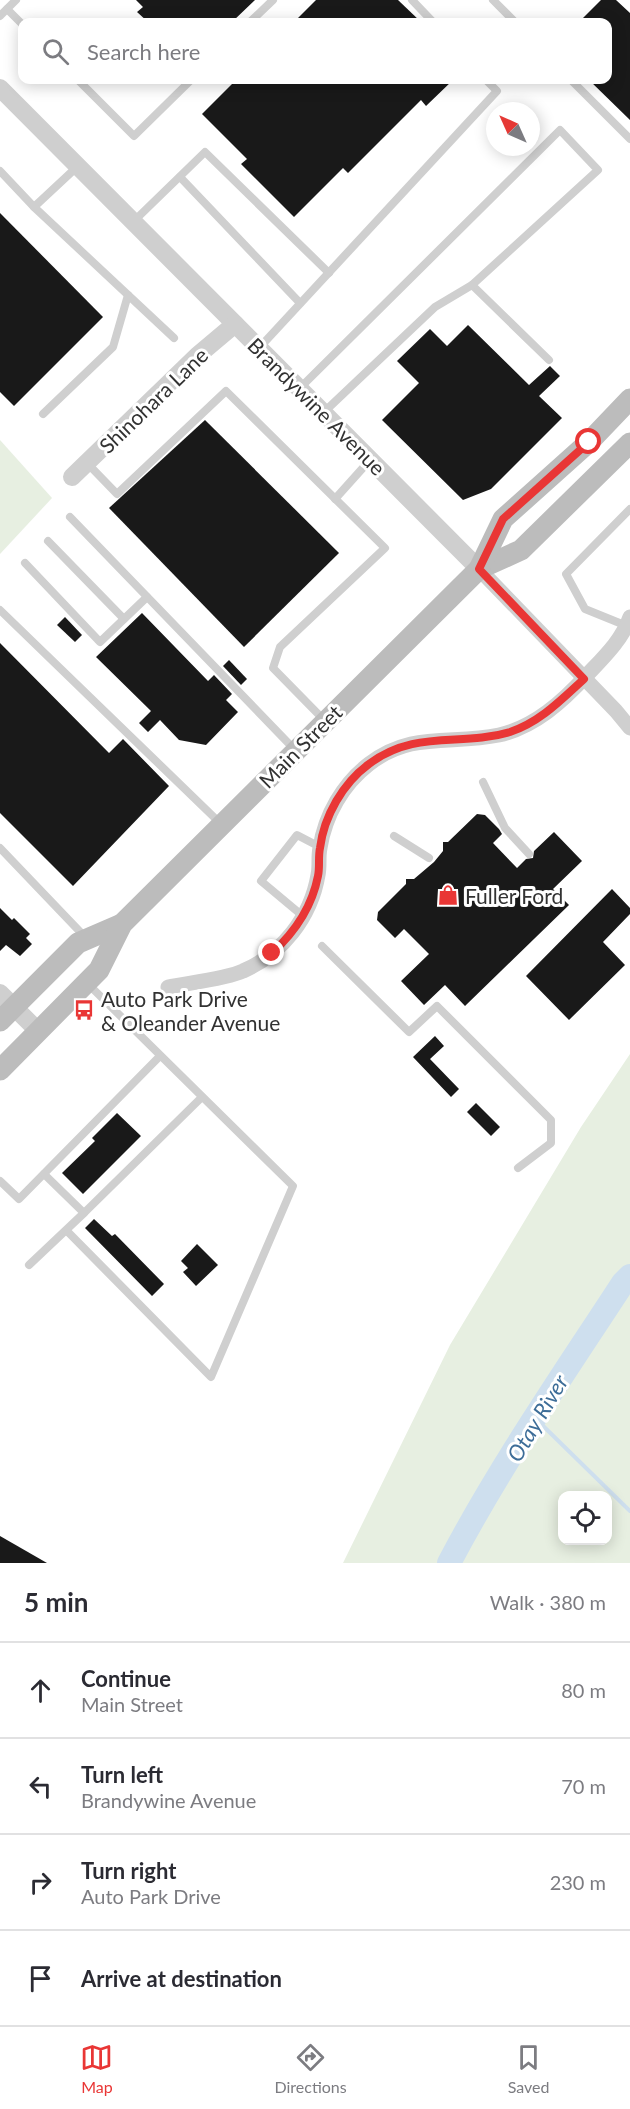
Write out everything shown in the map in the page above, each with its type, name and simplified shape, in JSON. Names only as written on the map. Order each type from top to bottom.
[{"type":"main road","name":"Main Street","points":[[0,1070],[99,970],[122,924],[479,569],[503,519],[589,442],[630,399]]},
{"type":"main road","name":"Main Street","points":[[479,569],[521,550],[630,443]]},
{"type":"main road","name":"Main Street","points":[[5,1007],[78,943],[122,924]]},
{"type":"street","name":"Brandywine Avenue","points":[[0,88],[479,569],[630,728]]},
{"type":"street","name":"Shinohara Lane","points":[[72,477],[197,356],[235,324]]},
{"type":"street","points":[[168,987],[242,972],[267,958],[287,940],[304,917],[318,876],[320,847],[332,808],[345,787],[369,764],[402,745],[429,740],[488,736],[523,727],[543,715],[584,679],[609,652],[629,621]]},
{"type":"street","points":[[5,1007],[38,1031]]},
{"type":"lane","points":[[0,16],[16,0]]},
{"type":"lane","points":[[254,18],[273,0]]},
{"type":"lane","points":[[412,0],[429,18]]},
{"type":"lane","points":[[493,0],[511,18]]},
{"type":"lane","points":[[7,9],[18,20]]},
{"type":"lane","points":[[82,84],[134,136],[187,84]]},
{"type":"lane","points":[[259,348],[497,91],[490,84]]},
{"type":"lane","points":[[575,84],[630,139]]},
{"type":"lane","points":[[299,389],[560,130],[598,170],[472,285],[435,307],[323,413]]},
{"type":"lane","points":[[133,222],[205,152],[329,273]]},
{"type":"lane","points":[[34,207],[78,166]]},
{"type":"lane","points":[[0,171],[34,207],[174,338]]},
{"type":"lane","points":[[180,177],[300,303]]},
{"type":"lane","points":[[472,285],[549,360]]},
{"type":"lane","points":[[43,414],[113,347],[128,295]]},
{"type":"lane","points":[[87,463],[117,494],[226,391],[385,548],[279,647],[273,668],[325,721]]},
{"type":"lane","points":[[335,499],[370,460]]},
{"type":"lane","points":[[629,621],[585,609],[567,574],[630,509]]},
{"type":"lane","points":[[70,518],[296,751]]},
{"type":"lane","points":[[48,540],[124,619]]},
{"type":"lane","points":[[25,563],[100,642],[147,597]]},
{"type":"lane","points":[[0,610],[222,825]]},
{"type":"lane","points":[[483,782],[505,828],[529,854]]},
{"type":"lane","points":[[304,917],[261,881],[297,836],[320,847]]},
{"type":"lane","points":[[394,836],[429,858]]},
{"type":"lane","points":[[0,848],[87,939]]},
{"type":"lane","points":[[322,946],[409,1032],[437,1006],[551,1120],[551,1143],[518,1168]]},
{"type":"lane","points":[[67,1231],[212,1377],[292,1186],[86,983]]},
{"type":"lane","points":[[0,1181],[19,1199],[160,1056]]},
{"type":"lane","points":[[29,1265],[67,1231],[202,1097]]},
{"type":"lane","points":[[44,1174],[84,1213]]},
{"type":"shaded area","points":[[0,440],[52,498],[0,554]]},
{"type":"shaded area","points":[[630,1054],[630,1563],[343,1563],[450,1345],[581,1127]]},
{"type":"building","points":[[136,0],[255,0],[236,18],[144,18],[137,12],[143,7]]},
{"type":"building","points":[[316,0],[398,0],[417,18],[298,18]]},
{"type":"building","points":[[601,0],[616,0],[630,13],[630,120],[593,84],[612,84],[612,18],[583,18]]},
{"type":"building","points":[[232,84],[449,84],[426,106],[421,100],[348,173],[343,168],[294,217],[241,164],[247,159],[202,114]]},
{"type":"building","points":[[0,213],[103,317],[14,406],[0,392]]},
{"type":"building","points":[[468,325],[529,385],[550,366],[560,376],[539,396],[562,418],[491,489],[463,500],[382,420],[419,383],[397,361],[430,329],[447,346]]},
{"type":"building","points":[[205,420],[339,553],[244,647],[109,508]]},
{"type":"building","points":[[142,613],[208,681],[214,675],[232,694],[226,700],[238,712],[206,745],[179,740],[160,720],[148,732],[139,723],[151,711],[96,657]]},
{"type":"building","points":[[65,617],[82,635],[75,642],[57,625]]},
{"type":"building","points":[[0,643],[109,753],[123,739],[169,786],[73,886],[0,813]]},
{"type":"building","points":[[229,660],[247,679],[241,685],[223,666]]},
{"type":"building","points":[[477,814],[485,815],[499,829],[502,834],[493,843],[517,868],[526,859],[533,858],[534,851],[554,832],[582,861],[553,889],[569,905],[465,1006],[445,985],[424,1005],[401,981],[429,954],[404,929],[395,938],[377,920],[378,912],[406,884],[406,879],[414,879],[434,862],[443,851],[443,842],[448,842]]},
{"type":"building","points":[[612,889],[630,908],[630,914],[603,942],[625,965],[569,1020],[526,976]]},
{"type":"building","points":[[0,908],[30,934],[26,938],[32,944],[20,956],[6,945],[0,951]]},
{"type":"building","points":[[435,1036],[444,1046],[430,1059],[459,1089],[451,1097],[413,1057]]},
{"type":"building","points":[[476,1103],[500,1127],[491,1136],[467,1112]]},
{"type":"building","points":[[117,1113],[141,1136],[83,1194],[62,1173],[95,1141],[92,1138]]},
{"type":"building","points":[[94,1219],[112,1236],[115,1234],[164,1284],[152,1296],[85,1228]]},
{"type":"building","points":[[197,1244],[218,1265],[196,1286],[183,1272],[188,1268],[181,1261]]},
{"type":"building","points":[[0,1536],[47,1563],[0,1563]]},
{"type":"waterway","name":"Otay River","points":[[449,1563],[489,1491],[533,1421],[623,1283],[630,1276]]},
{"type":"waterway","points":[[536,1419],[630,1511]]},
{"type":"place","name":"Fuller Ford","points":[[448,895]]},
{"type":"place","name":"Auto Park Drive & Oleander Avenue","points":[[84,1010]]},
{"type":"route","points":[[272,953],[287,940],[304,917],[318,876],[320,847],[332,808],[345,787],[369,764],[402,745],[429,740],[488,736],[523,727],[552,708],[584,679],[479,569],[503,519],[589,442]]}]
